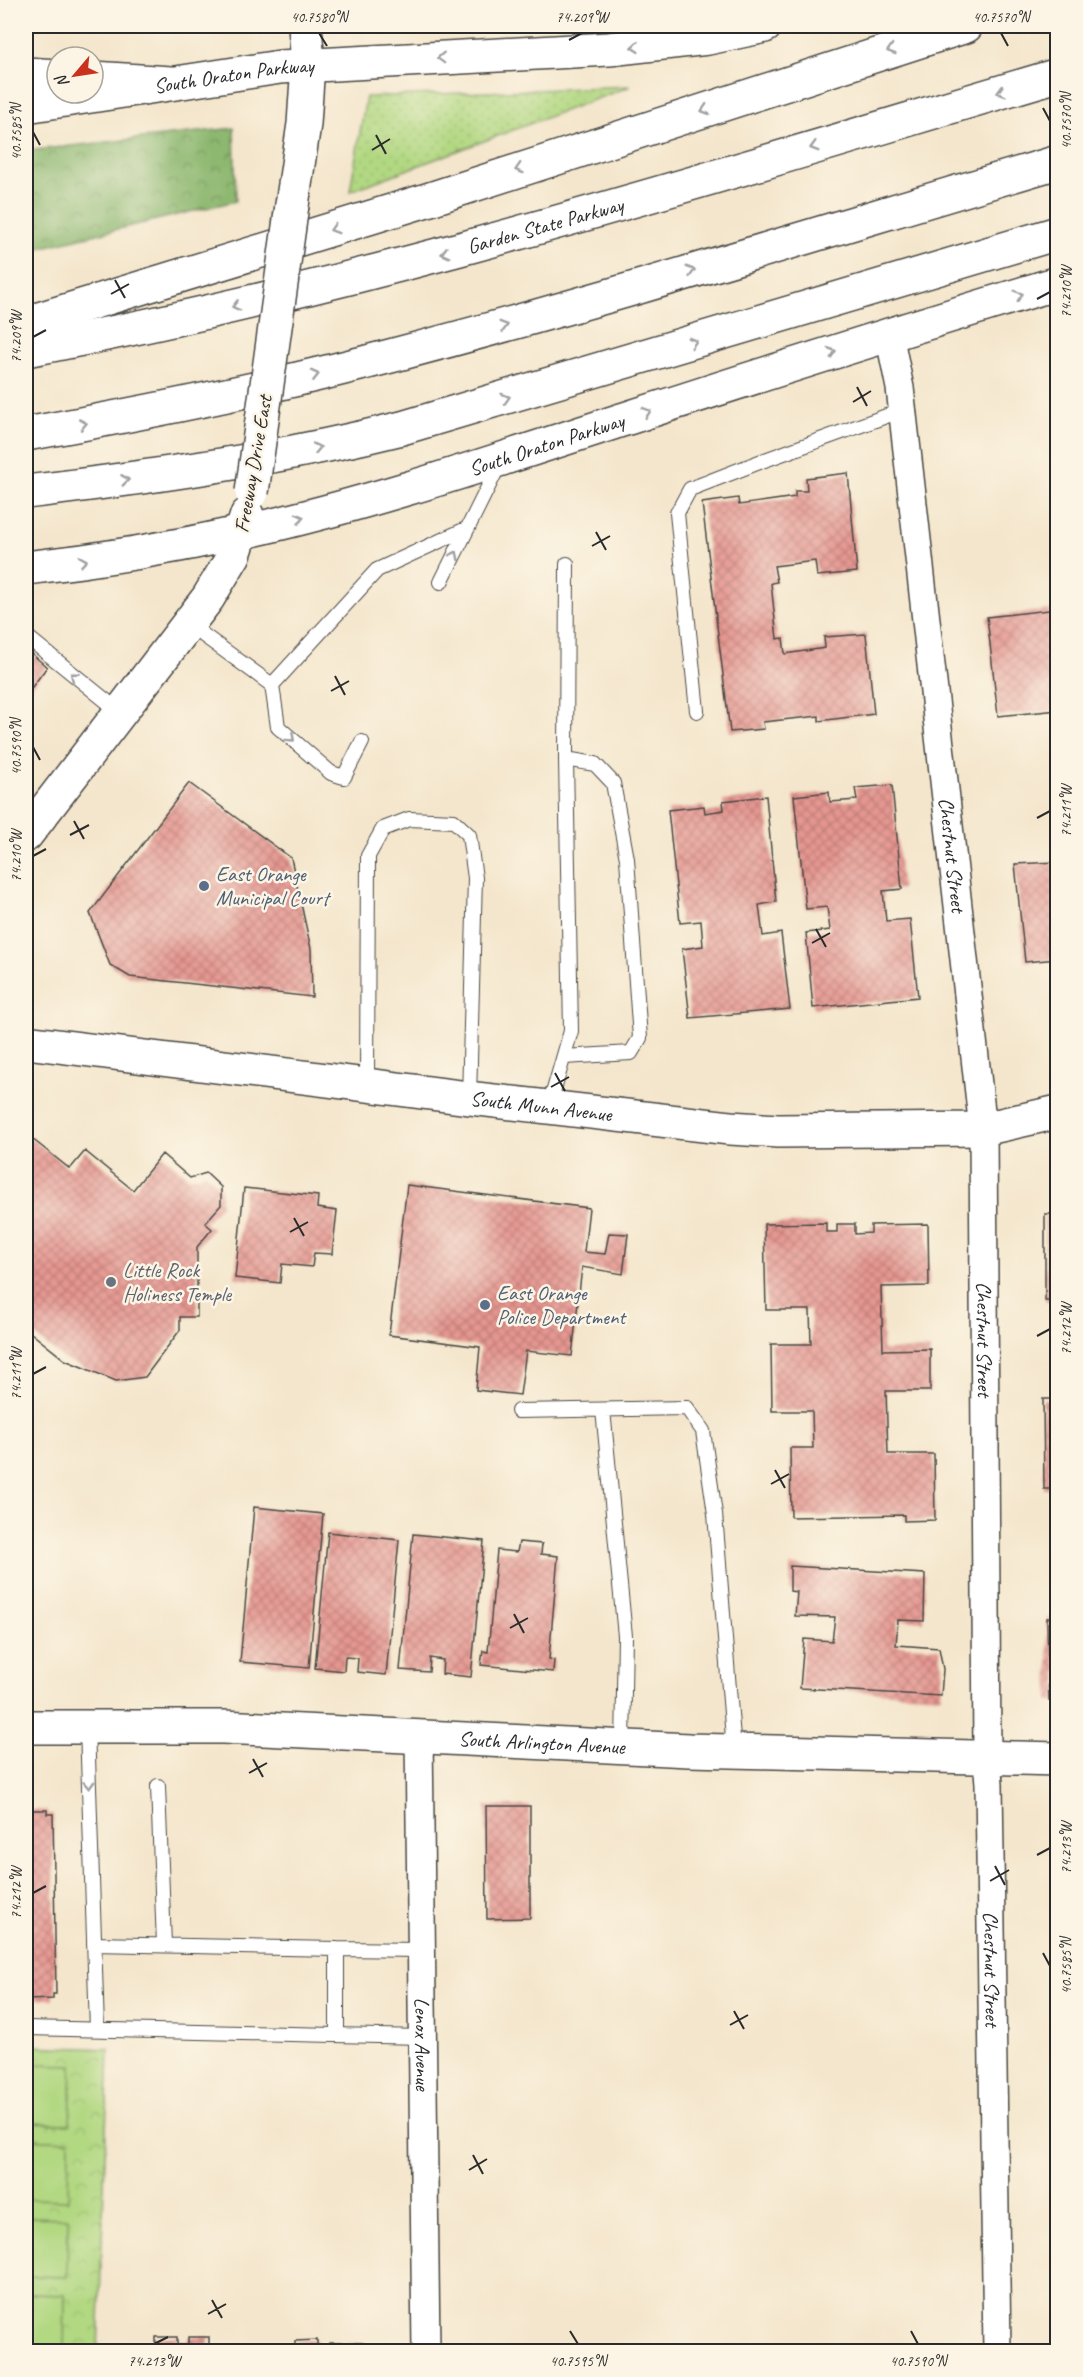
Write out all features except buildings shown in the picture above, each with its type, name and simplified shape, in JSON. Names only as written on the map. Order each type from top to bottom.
[{"type":"main road","name":"Freeway Drive East","points":[[26,835],[222,577],[243,532],[252,492],[304,124],[308,64],[305,26]]},
{"type":"main road","name":"South Oraton Parkway","points":[[26,106],[308,64],[563,52],[679,34],[760,26]]},
{"type":"main road","points":[[26,323],[406,207],[966,26]]},
{"type":"main road","points":[[26,74],[45,75]]},
{"type":"main road","name":"Garden State Parkway","points":[[26,350],[211,312],[397,266],[562,221],[1058,75]]},
{"type":"main road","points":[[105,79],[171,83]]},
{"type":"main road","points":[[26,434],[263,387],[396,355],[1058,162]]},
{"type":"main road","points":[[26,492],[192,471],[294,452],[402,428],[1058,233]]},
{"type":"main road","name":"South Oraton Parkway","points":[[26,568],[156,549],[243,532],[328,510],[503,459],[889,334],[1058,283]]},
{"type":"main road","name":"South Munn Avenue","points":[[26,1042],[684,1124],[778,1131],[983,1129],[1058,1112]]},
{"type":"main road","name":"South Arlington Avenue","points":[[26,1727],[223,1727],[734,1751],[1058,1759]]},
{"type":"street","name":"Chestnut Street","points":[[889,334],[903,410],[983,1129],[987,1757],[997,2352]]},
{"type":"street","name":"Lenox Avenue","points":[[419,1735],[426,2352]]},
{"type":"lane","points":[[697,711],[676,513],[690,489],[762,460],[903,410]]},
{"type":"lane","points":[[441,582],[503,459]]},
{"type":"lane","points":[[272,685],[377,570],[468,528]]},
{"type":"lane","points":[[549,1107],[571,1031],[566,759],[567,564]]},
{"type":"lane","points":[[188,624],[272,685],[278,727],[331,773],[344,777],[362,742]]},
{"type":"lane","points":[[26,636],[120,712]]},
{"type":"lane","points":[[564,1057],[631,1053],[640,1038],[627,859],[613,783],[595,764],[566,759]]},
{"type":"lane","points":[[367,1086],[368,856],[383,829],[409,819],[454,821],[469,835],[475,878],[469,1098]]},
{"type":"lane","points":[[518,1411],[687,1408],[703,1431],[715,1514],[734,1751]]},
{"type":"lane","points":[[603,1410],[625,1636],[623,1746]]},
{"type":"lane","points":[[87,1727],[97,2029]]},
{"type":"lane","points":[[158,1786],[164,1946]]},
{"type":"lane","points":[[94,1944],[421,1950]]},
{"type":"lane","points":[[337,1948],[337,2035]]},
{"type":"lane","points":[[26,2028],[422,2037]]},
{"type":"green space","points":[[631,86],[350,191],[366,97]]},
{"type":"green space","points":[[234,128],[236,201],[26,251],[26,151]]},
{"type":"green space","points":[[26,2046],[109,2049],[98,2351],[26,2352]]},
{"type":"green space","points":[[26,2064],[72,2065],[70,2124],[26,2123]]},
{"type":"green space","points":[[26,2139],[69,2141],[68,2200],[26,2199]]},
{"type":"green space","points":[[26,2217],[68,2218],[67,2277],[26,2276]]},
{"type":"green space","points":[[26,2294],[65,2295],[64,2351],[26,2351]]},
{"type":"place","name":"East Orange Municipal Court","points":[[204,886]]},
{"type":"place","name":"Little Rock Holiness Temple","points":[[111,1282]]},
{"type":"place","name":"East Orange Police Department","points":[[485,1305]]}]
